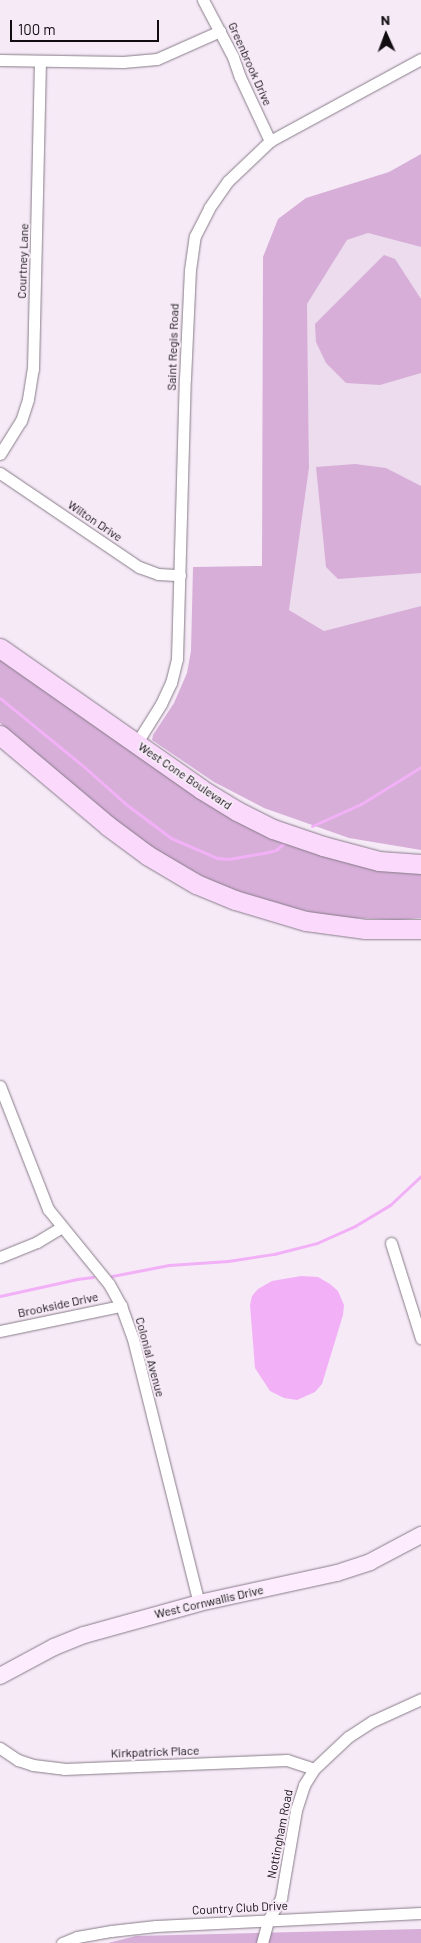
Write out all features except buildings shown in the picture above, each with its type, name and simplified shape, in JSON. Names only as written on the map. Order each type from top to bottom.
[{"type":"main road","name":"West Cone Boulevard","points":[[0,648],[201,790],[237,811],[274,828],[379,861],[421,864]]},
{"type":"main road","points":[[0,735],[108,826],[147,855],[196,884],[235,900],[306,921],[365,929],[421,929]]},
{"type":"street","name":"Greenbrook Drive","points":[[203,0],[220,31],[270,141]]},
{"type":"street","points":[[0,60],[123,62],[157,59],[220,31]]},
{"type":"street","name":"Saint Regis Road","points":[[136,744],[171,684],[177,659],[190,270],[195,236],[209,208],[228,181],[243,164],[270,141],[421,59]]},
{"type":"street","name":"Courtney Lane","points":[[0,454],[21,421],[28,399],[33,369],[40,61]]},
{"type":"street","name":"Wilton Drive","points":[[0,473],[139,567],[158,574],[180,575]]},
{"type":"street","name":"Colonial Avenue","points":[[0,1086],[48,1209],[109,1284],[121,1306],[133,1339],[199,1603]]},
{"type":"street","points":[[0,1257],[37,1242],[62,1227]]},
{"type":"street","points":[[391,1244],[421,1338]]},
{"type":"street","name":"Brookside Drive","points":[[0,1330],[121,1306]]},
{"type":"street","name":"West Cornwallis Drive","points":[[0,1676],[54,1647],[84,1635],[199,1603],[354,1568],[421,1535]]},
{"type":"street","name":"Nottingham Road","points":[[262,1943],[268,1920],[281,1898],[296,1810],[304,1784],[314,1769],[348,1737],[373,1721],[421,1699]]},
{"type":"street","name":"Kirkpatrick Place","points":[[0,1748],[18,1760],[33,1765],[64,1769],[287,1760],[314,1769]]},
{"type":"street","name":"Country Club Drive","points":[[62,1943],[86,1936],[147,1927],[421,1913]]},
{"type":"shaded area","points":[[421,154],[421,247],[368,233],[347,240],[307,304],[309,468],[289,610],[324,631],[421,606],[421,850],[349,838],[264,808],[214,782],[152,740],[153,735],[174,703],[187,673],[191,651],[193,567],[262,566],[263,257],[278,219],[306,198],[389,172]]},
{"type":"shaded area","points":[[368,233],[421,247],[421,606],[324,631],[289,610],[309,468],[307,304],[347,240]]},
{"type":"shaded area","points":[[384,255],[395,259],[421,299],[421,373],[380,385],[346,383],[326,363],[316,342],[315,324]]},
{"type":"shaded area","points":[[355,464],[386,468],[421,486],[421,573],[338,579],[326,567],[316,467]]},
{"type":"shaded area","points":[[0,659],[185,788],[421,871],[421,918],[398,920],[332,917],[262,901],[210,880],[159,853],[123,828],[0,723]]},
{"type":"shaded area","points":[[301,1276],[318,1277],[330,1284],[338,1291],[344,1305],[343,1315],[322,1384],[315,1392],[297,1400],[284,1398],[270,1391],[255,1368],[250,1305],[252,1296],[258,1289],[272,1281]]},
{"type":"shaded area","points":[[421,1929],[421,1943],[108,1943],[136,1936]]},
{"type":"waterway","points":[[0,698],[82,765],[127,805],[171,838],[217,858],[229,859],[276,850],[284,843]]},
{"type":"waterway","points":[[312,826],[361,804],[421,767]]},
{"type":"waterway","points":[[112,1276],[169,1265],[228,1261],[274,1254],[317,1243],[355,1226],[390,1205],[421,1176]]},
{"type":"waterway","points":[[0,1296],[93,1277]]}]
